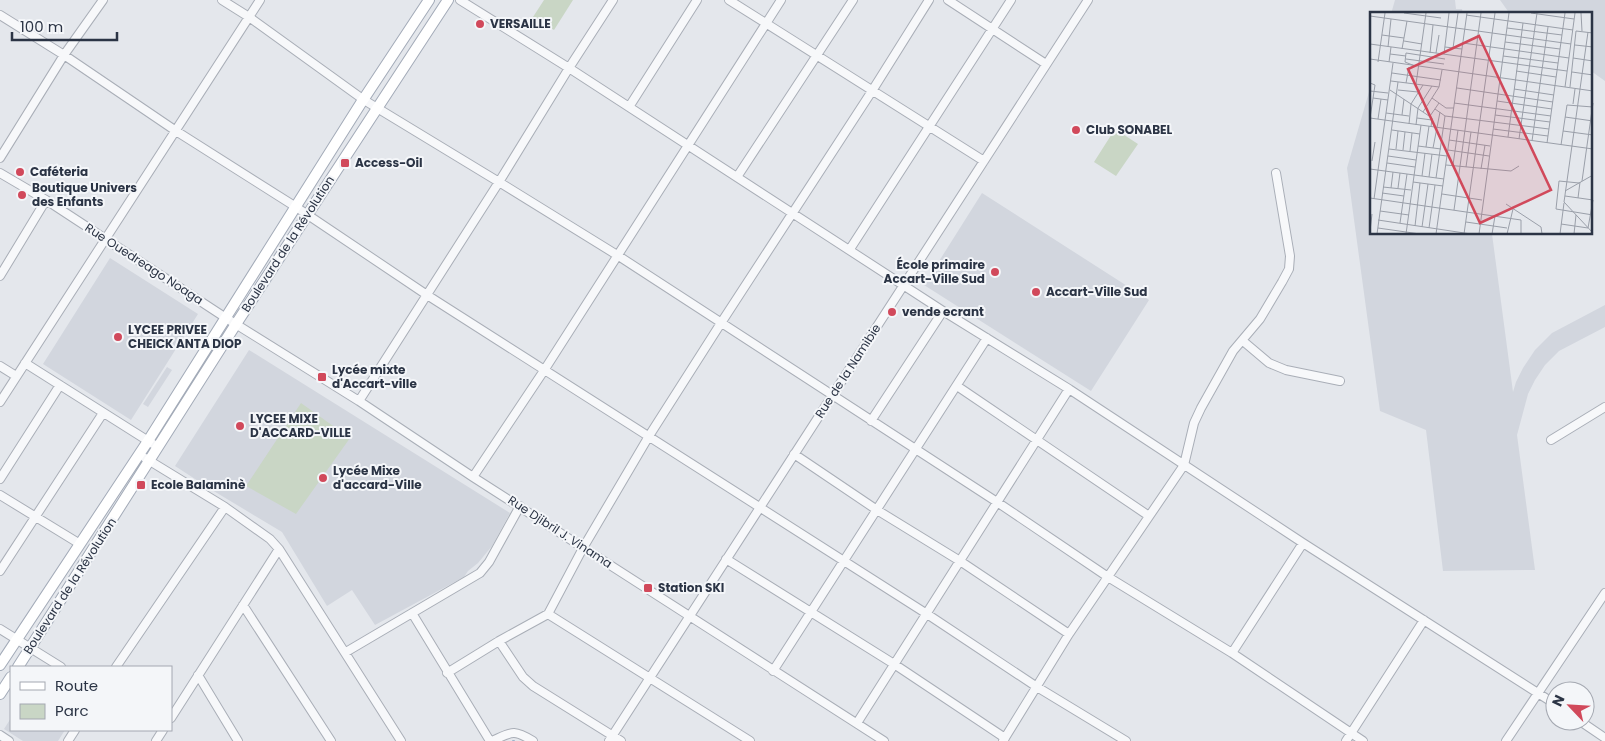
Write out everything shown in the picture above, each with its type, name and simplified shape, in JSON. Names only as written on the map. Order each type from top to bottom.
[{"type":"main road","name":"Boulevard de la Révolution","points":[[0,665],[139,454],[429,0]]},
{"type":"main road","name":"Boulevard de la Révolution","points":[[19,666],[236,324],[448,0]]},
{"type":"main road","points":[[0,694],[10,679]]},
{"type":"street","points":[[0,158],[64,55],[103,0]]},
{"type":"street","points":[[222,0],[249,17],[364,100],[617,255],[997,502],[1108,577],[1232,653],[1363,741]]},
{"type":"street","points":[[0,402],[260,0]]},
{"type":"street","points":[[460,0],[629,106],[943,311],[1069,389],[1303,543],[1545,698]]},
{"type":"street","points":[[359,401],[614,0]]},
{"type":"street","points":[[629,106],[697,0]]},
{"type":"street","points":[[729,0],[984,160]]},
{"type":"street","points":[[473,477],[545,369],[781,0]]},
{"type":"street","points":[[738,177],[852,0]]},
{"type":"street","points":[[448,673],[499,641],[548,614],[583,548],[650,436],[929,0]]},
{"type":"street","points":[[948,0],[1046,64]]},
{"type":"street","points":[[850,250],[1012,0]]},
{"type":"street","name":"Rue de la Namibie","points":[[610,738],[1088,0]]},
{"type":"street","points":[[0,15],[64,55],[176,131],[296,207],[427,295],[927,614],[1037,687],[1126,741]]},
{"type":"street","name":"Rue Ouedreago Noaga","points":[[0,173],[46,200],[236,324]]},
{"type":"street","points":[[726,559],[894,664],[1004,739],[1069,634],[1184,465],[1194,423],[1201,408],[1233,351],[1260,319],[1289,269],[1290,256],[1276,173]]},
{"type":"street","points":[[1,274],[46,200]]},
{"type":"street","points":[[871,421],[943,311]]},
{"type":"street","name":"Rue Djibril J. Vinama","points":[[236,324],[359,401],[473,477],[884,741]]},
{"type":"street","points":[[773,670],[987,338]]},
{"type":"street","points":[[1243,341],[1269,364],[1286,370],[1340,380]]},
{"type":"street","points":[[25,363],[158,448]]},
{"type":"street","points":[[0,366],[16,376]]},
{"type":"street","points":[[0,479],[60,385]]},
{"type":"street","points":[[957,386],[1149,516]]},
{"type":"street","points":[[857,723],[1069,389]]},
{"type":"street","points":[[1551,440],[1605,407]]},
{"type":"street","points":[[0,571],[103,413]]},
{"type":"street","points":[[139,454],[226,507],[270,539],[280,549],[402,741]]},
{"type":"street","points":[[794,454],[1069,634]]},
{"type":"street","points":[[0,494],[80,544]]},
{"type":"street","points":[[346,652],[480,573],[489,562],[520,506]]},
{"type":"street","points":[[117,666],[226,507]]},
{"type":"street","points":[[1232,653],[1303,543]]},
{"type":"street","points":[[172,716],[280,549]]},
{"type":"street","points":[[1506,741],[1605,593]]},
{"type":"street","points":[[243,605],[331,741]]},
{"type":"street","points":[[412,613],[491,741],[510,733],[520,733],[533,741]]},
{"type":"street","points":[[548,614],[750,741]]},
{"type":"street","points":[[1346,741],[1424,620]]},
{"type":"street","points":[[0,629],[59,666]]},
{"type":"street","points":[[499,641],[523,677],[533,686],[610,738],[621,741]]},
{"type":"street","points":[[198,675],[238,741]]},
{"type":"street","points":[[0,734],[9,741]]},
{"type":"shaded area","points":[[1395,0],[1455,0],[1456,9],[1462,9],[1463,12],[1392,12]]},
{"type":"shaded area","points":[[1500,0],[1605,0],[1605,81],[1592,72],[1592,12],[1509,12]]},
{"type":"shaded area","points":[[1370,88],[1370,235],[1492,235],[1513,392],[1523,368],[1535,350],[1552,333],[1605,305],[1605,327],[1559,351],[1545,365],[1528,394],[1517,435],[1535,570],[1443,571],[1426,430],[1380,411],[1347,168]]},
{"type":"shaded area","name":"Accart-Ville Sud","points":[[982,193],[1149,300],[1091,391],[924,285]]},
{"type":"shaded area","points":[[110,258],[198,314],[131,420],[43,364]]},
{"type":"shaded area","name":"Lycée Mixe d'accard-Ville","points":[[249,350],[510,513],[492,546],[478,563],[464,577],[375,625],[352,590],[327,606],[282,532],[175,466]]},
{"type":"shaded area","points":[[167,367],[172,370],[148,407],[143,404]]},
{"type":"shaded area","points":[[10,720],[10,731],[64,731],[58,741],[23,741],[4,729]]},
{"type":"green space","points":[[544,0],[573,0],[554,30],[533,17]]},
{"type":"green space","points":[[1115,129],[1138,144],[1116,176],[1094,162]]},
{"type":"green space","points":[[301,403],[350,438],[296,514],[246,486]]},
{"type":"place","name":"VERSAILLE","points":[[480,24]]},
{"type":"place","name":"Club SONABEL","points":[[1076,130]]},
{"type":"place","name":"Access-Oil","points":[[345,163]]},
{"type":"place","name":"Caféteria","points":[[20,172]]},
{"type":"place","name":"Boutique Univers des Enfants","points":[[22,195]]},
{"type":"place","name":"École primaire Accart-Ville Sud","points":[[995,272]]},
{"type":"place","name":"Accart-Ville Sud","points":[[1036,292]]},
{"type":"place","name":"vende ecrant","points":[[892,312]]},
{"type":"place","name":"LYCEE PRIVEE CHEICK ANTA DIOP","points":[[118,337]]},
{"type":"place","name":"Lycée mixte d'Accart-ville","points":[[322,377]]},
{"type":"place","name":"LYCEE MIXE D'ACCARD-VILLE","points":[[240,426]]},
{"type":"place","name":"Lycée Mixe d'accard-Ville","points":[[323,478]]},
{"type":"place","name":"Ecole Balaminè","points":[[141,485]]},
{"type":"place","name":"Station SKI","points":[[648,588]]}]
